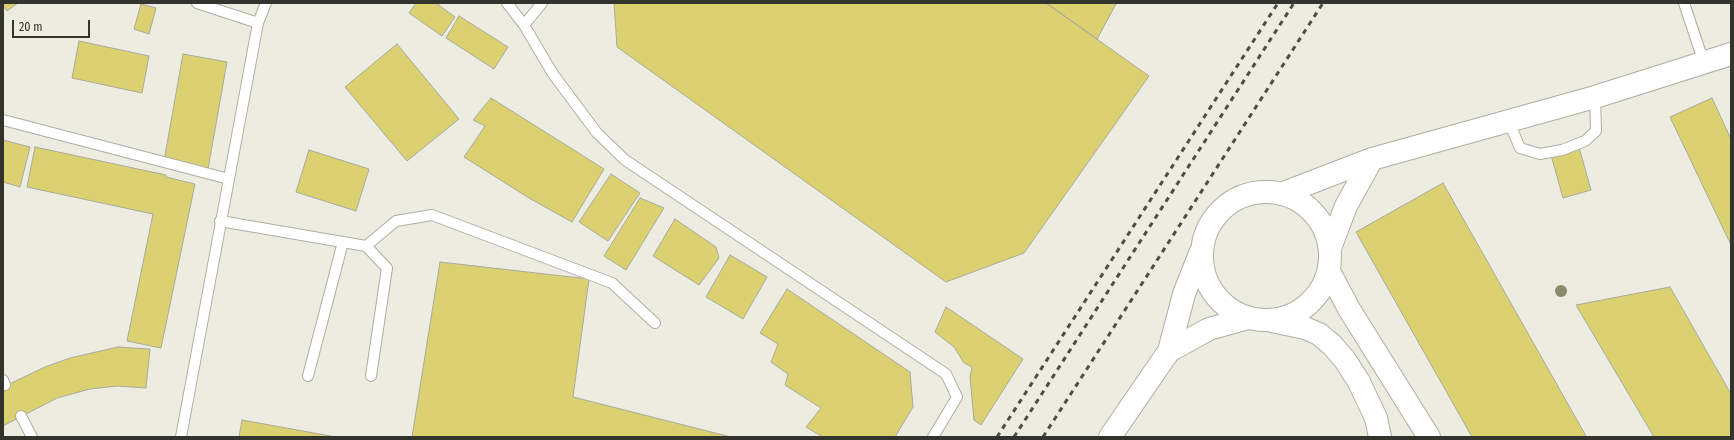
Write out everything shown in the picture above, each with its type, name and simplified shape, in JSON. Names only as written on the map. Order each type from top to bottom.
[{"type":"street","points":[[1281,194],[1372,159],[1595,97],[1731,54]]},
{"type":"street","points":[[1271,321],[1293,315],[1308,306],[1319,293],[1328,271],[1330,248],[1346,206],[1372,159]]},
{"type":"street","points":[[1110,437],[1169,351],[1184,294],[1202,250],[1205,236],[1211,223],[1228,204],[1250,194],[1262,192],[1281,194],[1297,200],[1316,216],[1324,231],[1330,248]]},
{"type":"street","points":[[1202,250],[1202,265],[1206,280],[1213,293],[1222,304],[1234,312],[1248,318],[1305,328],[1319,334],[1332,345],[1345,360],[1359,382],[1376,418],[1380,437]]},
{"type":"street","points":[[1328,271],[1353,316],[1429,437]]},
{"type":"street","points":[[1169,351],[1209,329],[1248,318]]},
{"type":"lane","points":[[197,3],[258,24]]},
{"type":"lane","points":[[180,437],[258,24],[266,3]]},
{"type":"lane","points":[[507,3],[524,25],[553,74],[598,133],[625,160],[946,374],[957,397],[933,437]]},
{"type":"lane","points":[[524,25],[542,3]]},
{"type":"lane","points":[[1684,3],[1704,63]]},
{"type":"lane","points":[[1509,122],[1520,148],[1540,154],[1562,150],[1585,141],[1596,131],[1595,97]]},
{"type":"lane","points":[[3,120],[229,179]]},
{"type":"lane","points":[[366,246],[396,221],[432,215],[612,283],[655,323]]},
{"type":"lane","points":[[220,221],[366,246],[387,268],[371,376]]},
{"type":"lane","points":[[308,376],[343,242]]},
{"type":"lane","points":[[21,416],[32,437]]},
{"type":"building","points":[[3,3],[18,3],[7,11],[3,6]]},
{"type":"building","points":[[416,3],[436,3],[455,17],[442,36],[409,13]]},
{"type":"building","points":[[614,3],[1046,3],[1149,76],[1024,253],[946,282],[617,47]]},
{"type":"building","points":[[1046,3],[1114,3],[1116,4],[1097,39]]},
{"type":"building","points":[[141,4],[156,8],[149,34],[134,29]]},
{"type":"building","points":[[459,16],[508,47],[494,69],[446,38]]},
{"type":"building","points":[[79,41],[149,56],[142,93],[72,78]]},
{"type":"building","points":[[397,44],[459,119],[407,161],[345,87]]},
{"type":"building","points":[[183,54],[227,62],[208,169],[164,161]]},
{"type":"building","points":[[491,98],[604,169],[572,222],[529,198],[464,157],[485,126],[473,120]]},
{"type":"building","points":[[1712,98],[1731,139],[1731,245],[1670,117]]},
{"type":"building","points":[[3,140],[30,147],[20,187],[3,182]]},
{"type":"building","points":[[35,147],[166,175],[166,177],[195,184],[161,348],[127,341],[153,214],[27,187]]},
{"type":"building","points":[[1579,147],[1591,190],[1563,198],[1551,155]]},
{"type":"building","points":[[309,150],[369,169],[356,211],[296,192]]},
{"type":"building","points":[[611,174],[640,193],[608,241],[579,222]]},
{"type":"building","points":[[1443,183],[1586,436],[1472,437],[1356,232]]},
{"type":"building","points":[[640,198],[664,208],[626,270],[604,256]]},
{"type":"building","points":[[675,219],[716,247],[719,258],[699,285],[653,256]]},
{"type":"building","points":[[730,255],[767,277],[743,319],[706,297]]},
{"type":"building","points":[[440,262],[589,279],[573,397],[731,437],[412,437]]},
{"type":"building","points":[[1670,287],[1731,394],[1731,437],[1654,437],[1576,305]]},
{"type":"building","points":[[787,289],[910,372],[913,407],[895,437],[823,437],[806,427],[821,408],[785,385],[788,374],[771,362],[778,344],[760,333]]},
{"type":"building","points":[[946,307],[1023,359],[981,425],[974,420],[970,377],[972,367],[964,363],[954,347],[935,332]]},
{"type":"building","points":[[118,347],[150,349],[146,388],[117,386],[90,389],[57,398],[3,426],[3,387],[45,367],[70,358]]},
{"type":"building","points":[[242,420],[336,437],[239,437]]},
{"type":"railway","points":[[997,437],[1278,3]]},
{"type":"railway","points":[[1014,437],[1294,3]]},
{"type":"railway","points":[[1043,437],[1323,3]]}]
